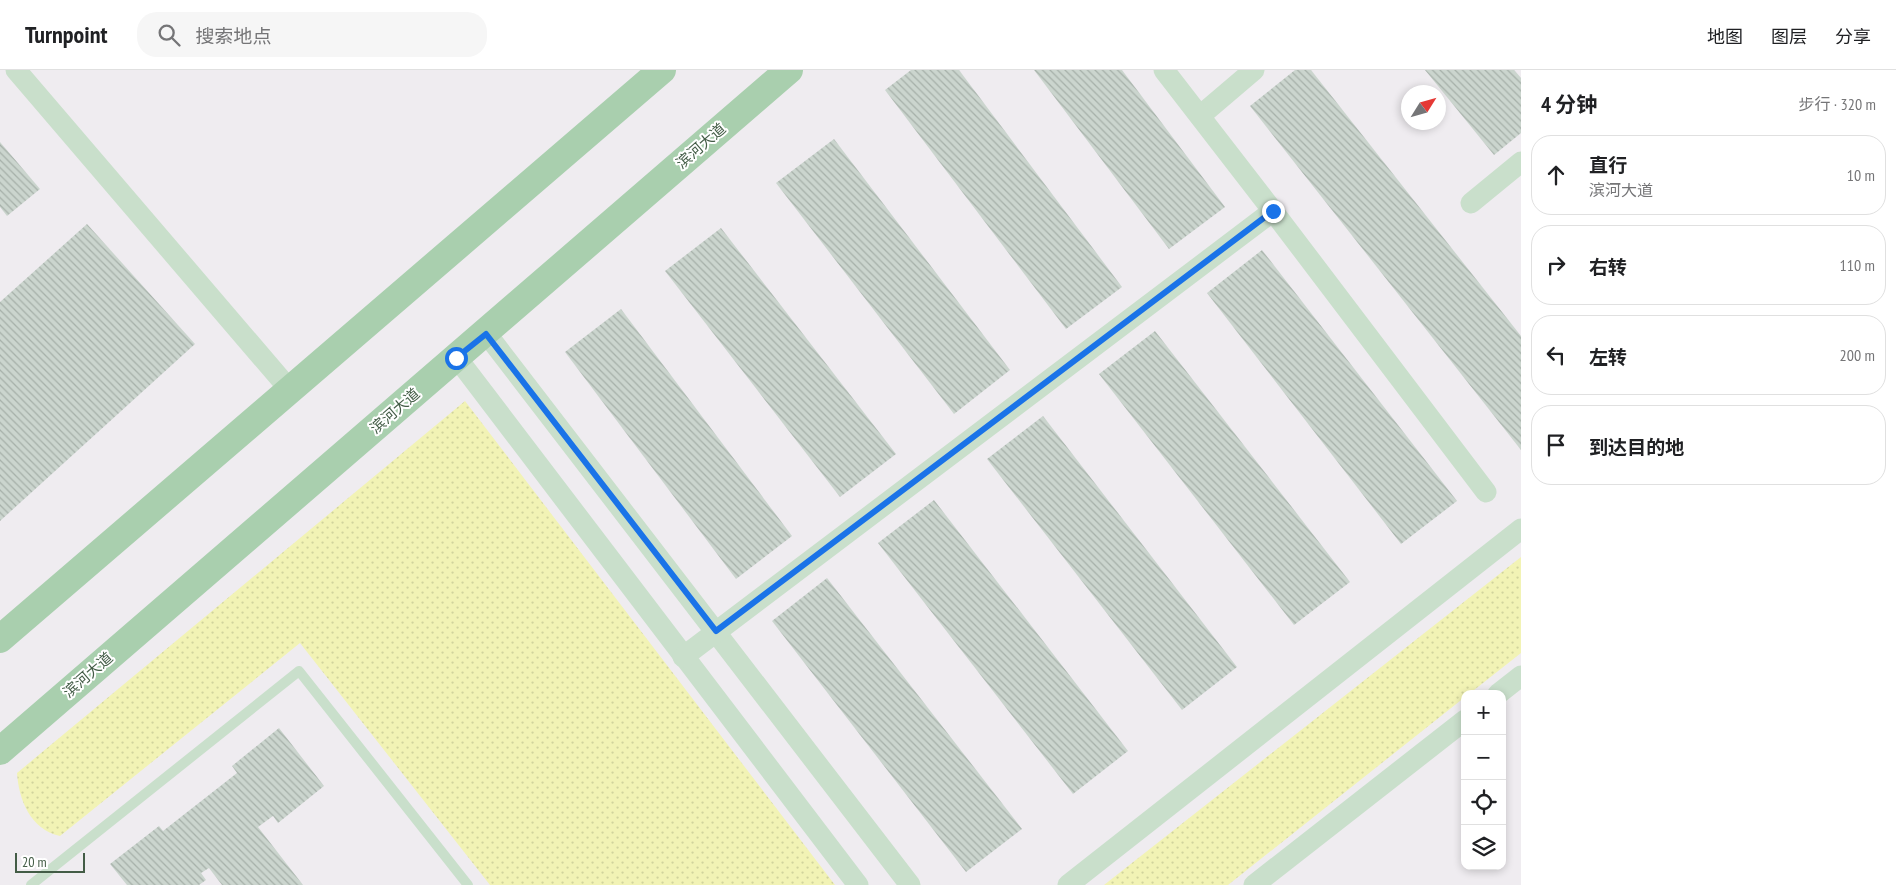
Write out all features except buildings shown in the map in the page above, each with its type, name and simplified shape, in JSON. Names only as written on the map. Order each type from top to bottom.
[{"type":"main road","points":[[0,639],[662,70]]},
{"type":"main road","name":"滨河大道","points":[[0,751],[486,334],[789,70]]},
{"type":"street","points":[[16,70],[290,390]]},
{"type":"street","points":[[1164,70],[1486,492]]},
{"type":"street","points":[[1200,116],[1254,70]]},
{"type":"street","points":[[1470,203],[1521,162]]},
{"type":"street","points":[[683,657],[1273,211]]},
{"type":"street","points":[[486,334],[910,885]]},
{"type":"street","points":[[456,358],[858,885]]},
{"type":"street","points":[[1068,885],[1521,529]]},
{"type":"street","points":[[1503,690],[1521,676]]},
{"type":"street","points":[[1254,885],[1461,723]]},
{"type":"lane","points":[[31,885],[299,671],[468,885]]},
{"type":"green space","points":[[465,401],[835,885],[490,885],[300,643],[60,836],[41,827],[34,820],[28,812],[20,793],[17,773]]},
{"type":"green space","points":[[1521,557],[1521,653],[1474,690],[1461,690],[1461,700],[1228,885],[1104,885]]},
{"type":"route","points":[[456,358],[486,334],[716,631],[1273,211]]}]
